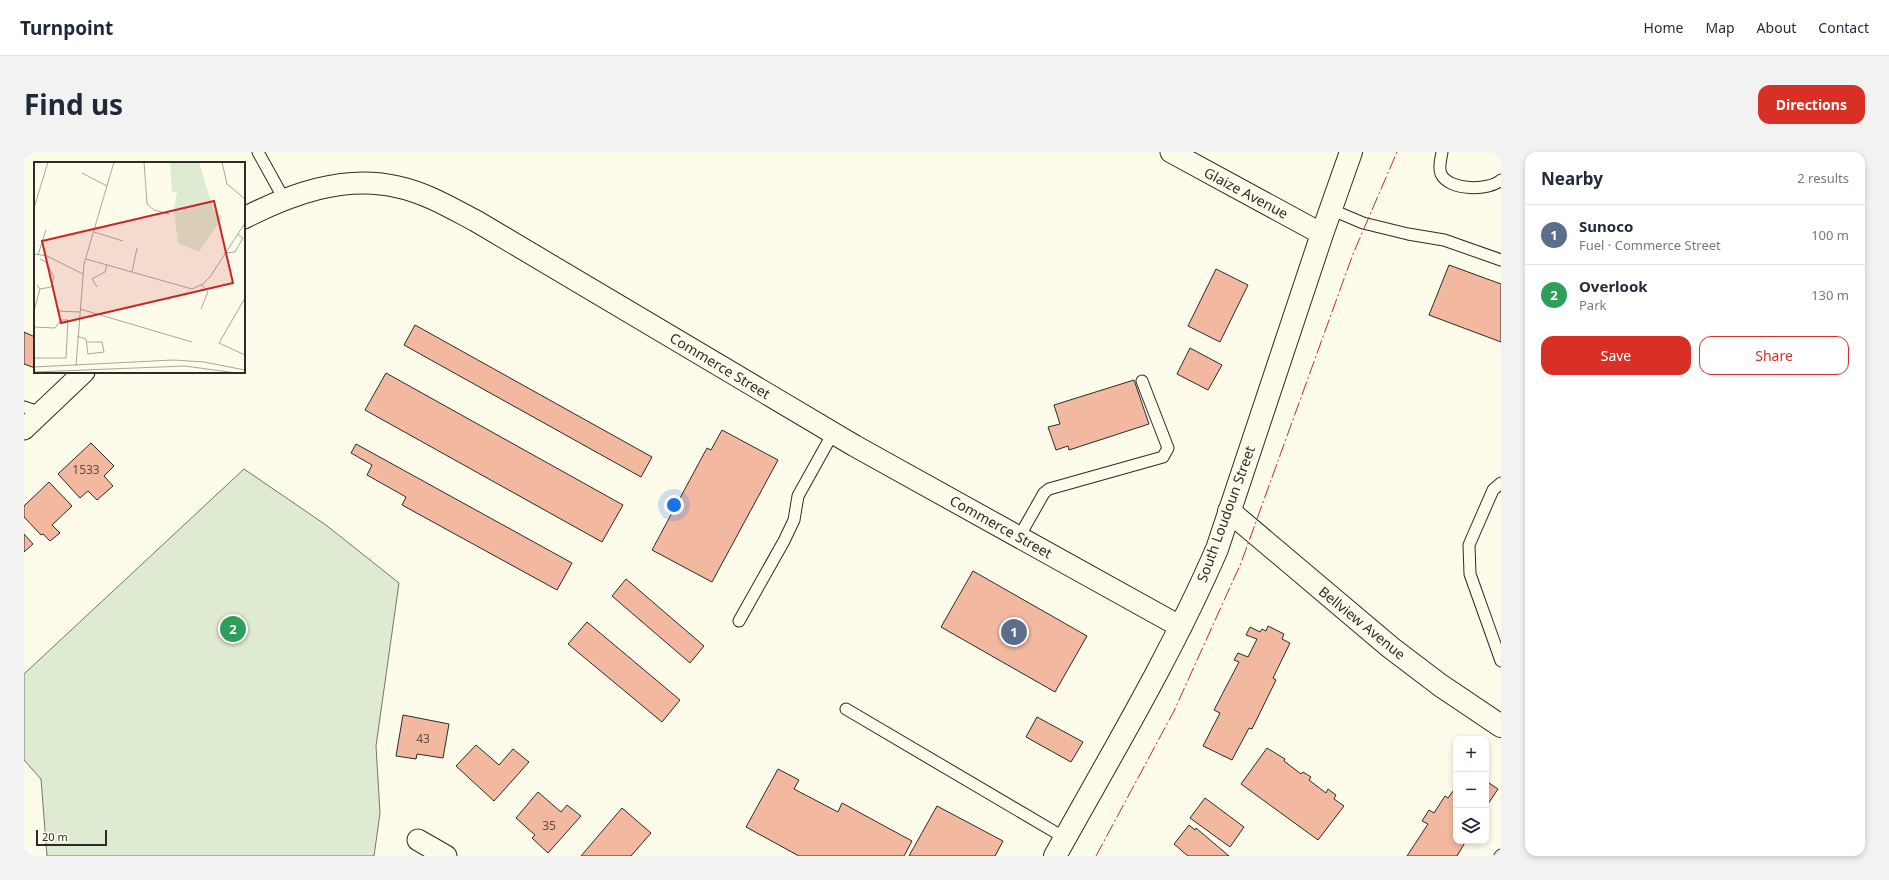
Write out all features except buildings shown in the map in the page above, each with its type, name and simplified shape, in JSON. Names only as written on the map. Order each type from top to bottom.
[{"type":"street","name":"Glaize Avenue","points":[[1171,152],[1322,234]]},
{"type":"street","name":"South Loudoun Street","points":[[1060,847],[1181,627],[1217,549],[1330,209],[1351,152]]},
{"type":"street","name":"Commerce Street","points":[[245,218],[284,199],[308,191],[337,185],[373,183],[399,187],[436,200],[476,221],[833,433],[1181,627]]},
{"type":"street","points":[[24,429],[32,410],[83,373]]},
{"type":"street","name":"Bellview Avenue","points":[[1229,511],[1390,646],[1440,685],[1501,726]]},
{"type":"street","points":[[418,840],[446,856]]},
{"type":"lane","points":[[258,152],[284,199]]},
{"type":"lane","points":[[1442,152],[1440,166],[1441,174],[1446,180],[1454,184],[1474,188],[1484,187],[1501,180]]},
{"type":"lane","points":[[1330,209],[1363,223],[1408,234],[1444,240],[1501,260]]},
{"type":"lane","points":[[1019,537],[1048,489],[1163,457],[1165,455],[1168,448],[1142,381]]},
{"type":"lane","points":[[739,621],[784,541],[794,520],[798,496],[833,433]]},
{"type":"lane","points":[[1501,483],[1493,490],[1469,545],[1470,574],[1501,661]]},
{"type":"lane","points":[[846,708],[1060,847]]},
{"type":"green space","points":[[244,469],[326,525],[399,583],[376,746],[380,813],[374,856],[47,856],[41,779],[24,760],[24,674]]},
{"type":"power","points":[[1096,856],[1174,711],[1241,563],[1353,254],[1397,152]]},
{"type":"place","name":"Overlook","points":[[233,629]]},
{"type":"place","name":"Sunoco","points":[[1014,632]]}]
